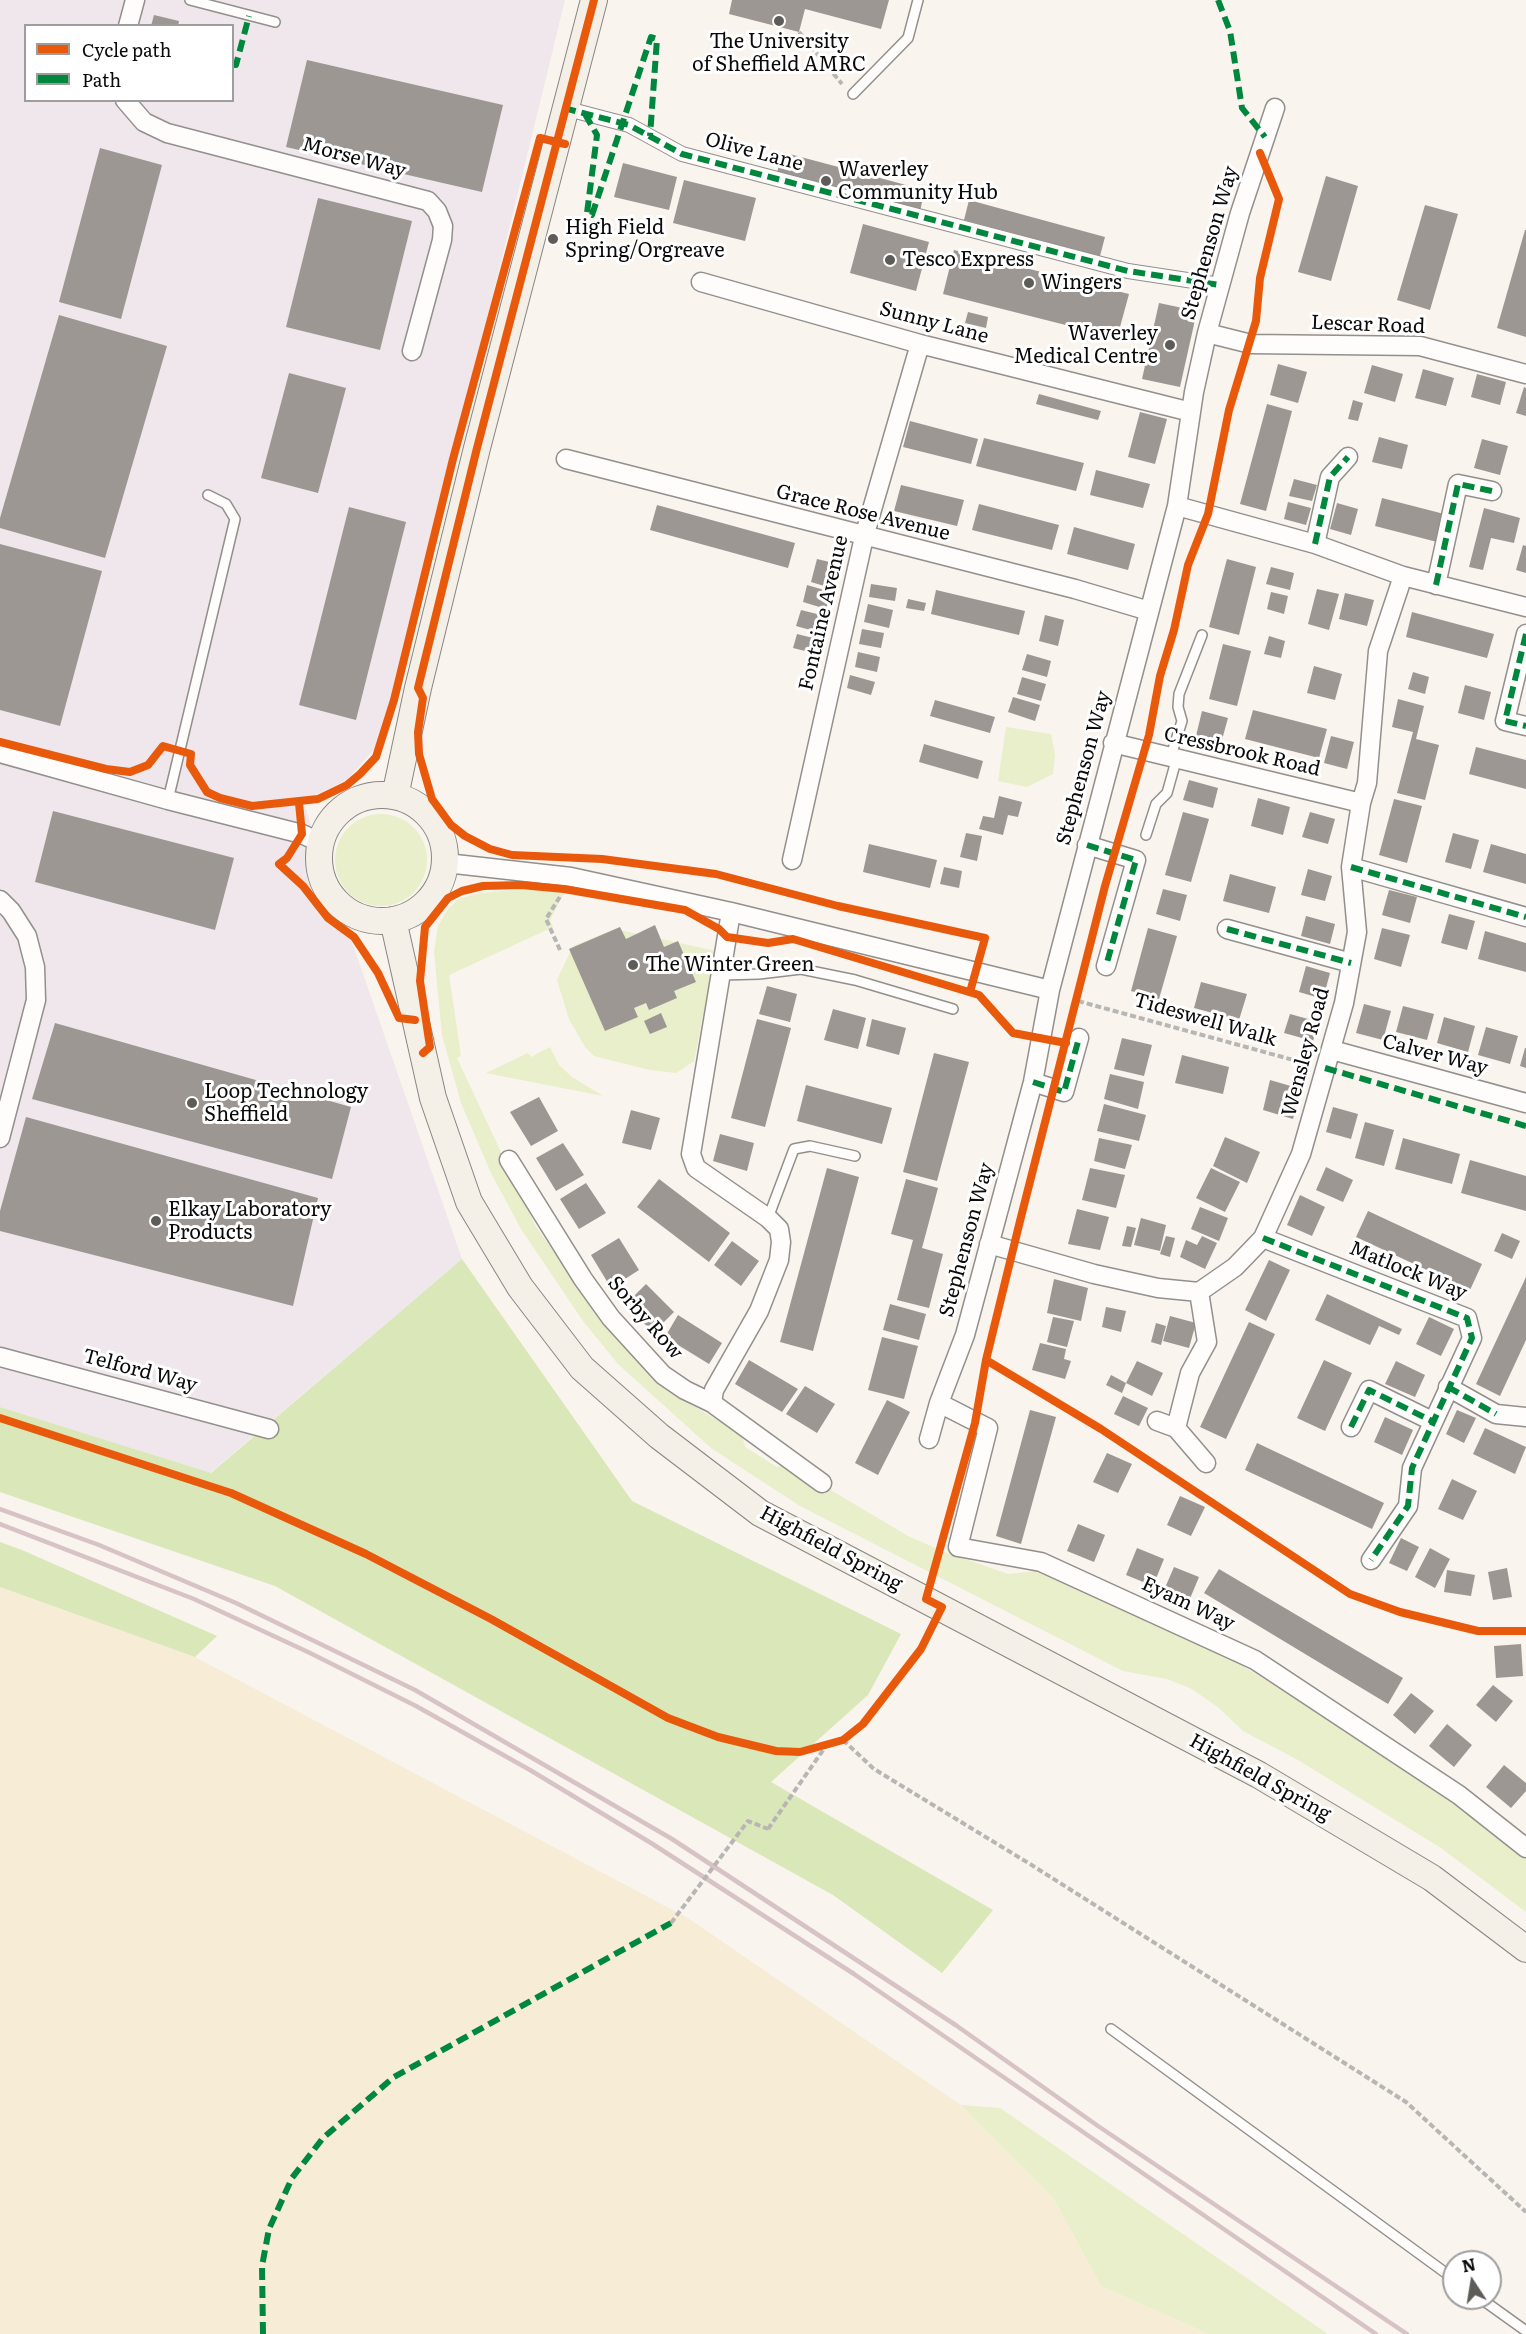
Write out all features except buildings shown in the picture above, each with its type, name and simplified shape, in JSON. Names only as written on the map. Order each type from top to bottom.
[{"type":"main road","points":[[395,796],[471,471],[594,0]]},
{"type":"main road","points":[[379,795],[395,796],[421,807],[435,822],[444,842],[446,862],[442,882],[432,899],[417,912],[393,920],[359,917],[341,906],[328,891],[320,871],[321,843],[326,829],[340,811],[359,799],[379,795]]},
{"type":"main road","name":"Highfield Spring","points":[[393,920],[433,1098],[469,1202],[520,1287],[582,1368],[659,1436],[760,1513],[1259,1775],[1432,1878],[1526,1949]]},
{"type":"street","points":[[129,24],[135,0]]},
{"type":"street","name":"Morse Way","points":[[127,102],[144,122],[167,133],[428,201],[443,226],[442,240],[412,351]]},
{"type":"street","name":"Olive Lane","points":[[564,108],[629,125],[682,154],[1128,271],[1220,285]]},
{"type":"street","name":"Stephenson Way","points":[[930,1439],[939,1403],[965,1335],[1033,1082],[1050,990],[1177,506],[1191,412],[1207,333],[1275,108]]},
{"type":"street","name":"Sunny Lane","points":[[701,282],[920,344],[1191,412]]},
{"type":"street","name":"Lescar Road","points":[[1207,333],[1251,344],[1420,346],[1526,374]]},
{"type":"street","name":"Fontaine Avenue","points":[[792,860],[864,537],[920,344]]},
{"type":"street","points":[[1315,544],[1330,477],[1348,457]]},
{"type":"street","name":"Grace Rose Avenue","points":[[566,459],[864,537],[1075,589],[1149,611]]},
{"type":"street","points":[[1436,585],[1458,484],[1492,491]]},
{"type":"street","points":[[1177,506],[1315,544],[1402,576],[1526,607]]},
{"type":"street","name":"Wensley Road","points":[[1199,1292],[1235,1267],[1263,1238],[1301,1154],[1332,1050],[1357,932],[1351,867],[1361,803],[1367,783],[1378,651],[1402,576]]},
{"type":"street","points":[[1526,634],[1505,721],[1526,726]]},
{"type":"street","name":"Cressbrook Road","points":[[1113,743],[1173,760],[1361,803]]},
{"type":"street","points":[[0,753],[168,800],[302,834],[321,843]]},
{"type":"street","points":[[1087,845],[1136,860],[1106,966]]},
{"type":"street","points":[[446,862],[571,877],[731,912],[1050,990]]},
{"type":"street","points":[[1351,867],[1526,917]]},
{"type":"street","points":[[0,900],[11,911],[27,936],[35,967],[36,1000],[0,1138]]},
{"type":"street","points":[[711,1403],[714,1390],[759,1311],[778,1260],[781,1242],[779,1229],[768,1218],[696,1168],[692,1161],[731,912]]},
{"type":"street","points":[[1227,929],[1351,963]]},
{"type":"street","points":[[1033,1082],[1064,1092],[1078,1038]]},
{"type":"street","name":"Calver Way","points":[[1332,1050],[1526,1103]]},
{"type":"street","name":"Sorby Row","points":[[509,1160],[583,1279],[611,1318],[663,1374],[685,1390],[711,1403],[822,1483]]},
{"type":"street","name":"Matlock Way","points":[[1263,1238],[1467,1318],[1472,1338],[1412,1468],[1408,1506],[1371,1560]]},
{"type":"street","points":[[989,1244],[1094,1274],[1158,1288],[1199,1292],[1207,1342],[1190,1373],[1176,1428]]},
{"type":"street","name":"Telford Way","points":[[0,1357],[269,1428]]},
{"type":"street","points":[[1448,1387],[1496,1414],[1526,1417]]},
{"type":"street","points":[[1351,1427],[1369,1390],[1432,1421]]},
{"type":"street","name":"Eyam Way","points":[[939,1403],[988,1428],[958,1547],[1041,1562],[1255,1660],[1459,1795],[1526,1848]]},
{"type":"street","points":[[1157,1421],[1176,1428],[1206,1463]]},
{"type":"lane","points":[[190,0],[275,22]]},
{"type":"lane","points":[[853,94],[908,38],[918,0]]},
{"type":"lane","points":[[168,800],[235,519],[226,504],[208,495]]},
{"type":"lane","points":[[1146,835],[1156,804],[1167,793],[1182,721],[1178,707],[1179,694],[1202,635]]},
{"type":"lane","points":[[721,975],[759,974],[801,969],[855,980],[953,1009]]},
{"type":"lane","points":[[768,1218],[794,1149],[810,1146],[855,1156]]},
{"type":"lane","points":[[1111,2029],[1442,2270]]},
{"type":"lane","points":[[1497,2310],[1526,2331]]},
{"type":"path","points":[[799,32],[842,84]]},
{"type":"path","points":[[554,888],[564,889],[546,919],[560,950]]},
{"type":"path","points":[[1075,1011],[1080,989]]},
{"type":"path","points":[[843,1740],[874,1769],[1030,1864],[1406,2102],[1526,2212]]},
{"type":"path","points":[[671,1923],[748,1821],[768,1829],[825,1746]]},
{"type":"shaded area","points":[[0,0],[565,0],[385,737],[347,780],[303,801],[462,1259],[210,1473],[0,1407]]},
{"type":"shaded area","points":[[0,1587],[195,1657],[688,1918],[961,2105],[1054,2199],[1101,2286],[1209,2334],[0,2334]]},
{"type":"green space","points":[[1006,727],[1051,734],[1055,755],[1053,774],[1027,787],[998,781]]},
{"type":"green space","points":[[381,814],[399,817],[414,827],[424,842],[427,860],[424,878],[414,893],[399,903],[381,906],[363,903],[348,893],[338,878],[335,860],[338,842],[348,827],[363,817]]},
{"type":"green space","points":[[528,889],[564,893],[550,920],[553,927],[449,975],[461,1056],[457,1058],[535,1225],[593,1308],[660,1386],[742,1435],[745,1447],[777,1467],[787,1464],[908,1536],[942,1551],[1008,1574],[1045,1570],[1185,1631],[1378,1748],[1526,1853],[1526,1912],[1441,1848],[1298,1760],[1243,1731],[1219,1708],[1192,1689],[1167,1679],[1123,1671],[800,1506],[711,1448],[618,1364],[583,1321],[521,1229],[491,1173],[461,1103],[442,1035],[434,952],[438,926],[447,910],[458,899],[480,893]]},
{"type":"green space","points":[[615,929],[716,951],[694,1061],[676,1073],[650,1070],[594,1056],[585,1047],[569,1019],[557,980],[573,946]]},
{"type":"green space","points":[[550,1047],[559,1065],[572,1077],[603,1096],[486,1073],[528,1053],[531,1057]]},
{"type":"green space","points":[[462,1259],[632,1501],[901,1634],[868,1695],[771,1782],[993,1910],[942,1973],[833,1895],[275,1586],[0,1492],[0,1407],[211,1473]]},
{"type":"green space","points":[[0,1542],[217,1636],[195,1657],[0,1587]]},
{"type":"green space","points":[[961,2105],[1000,2108],[1328,2334],[1209,2334],[1101,2286],[1054,2199]]},
{"type":"railway","points":[[0,1509],[99,1545],[236,1603],[415,1690],[672,1839],[957,2026],[1098,2126],[1407,2334]]},
{"type":"railway","points":[[0,1524],[194,1599],[416,1706],[530,1770],[651,1843],[854,1974],[1376,2334]]},
{"type":"marked path","points":[[1218,0],[1230,31],[1242,108],[1265,137]]},
{"type":"marked path","points":[[234,64],[236,65],[249,16]]},
{"type":"marked path","points":[[585,114],[597,135],[587,213],[592,215],[651,37],[657,39],[650,136]]},
{"type":"marked path","points":[[564,108],[629,125],[682,154],[1128,271],[1220,285]]},
{"type":"marked path","points":[[1315,544],[1330,477],[1348,457]]},
{"type":"marked path","points":[[1436,585],[1458,484],[1492,491]]},
{"type":"marked path","points":[[1526,634],[1505,721],[1526,726]]},
{"type":"marked path","points":[[1087,845],[1136,860],[1106,966]]},
{"type":"marked path","points":[[1351,867],[1526,917]]},
{"type":"marked path","points":[[1227,929],[1351,963]]},
{"type":"marked path","points":[[1033,1082],[1064,1092],[1079,1038]]},
{"type":"marked path","points":[[1325,1068],[1526,1126]]},
{"type":"marked path","points":[[1263,1238],[1467,1318],[1472,1338],[1412,1468],[1408,1506],[1371,1560]]},
{"type":"marked path","points":[[1448,1387],[1496,1414]]},
{"type":"marked path","points":[[1351,1427],[1369,1390],[1432,1421]]},
{"type":"marked path","points":[[263,2334],[262,2266],[269,2229],[292,2178],[323,2138],[394,2077],[671,1923]]},
{"type":"cycle path","points":[[594,0],[477,448],[418,688],[423,698],[418,732],[419,754],[432,799],[451,825],[465,836],[490,849],[512,855],[602,859],[716,874],[838,906],[985,938],[970,992]]},
{"type":"cycle path","points":[[0,742],[106,769],[130,772],[148,765],[163,746],[191,754],[190,765],[207,792],[220,798],[252,806],[318,799],[347,785],[360,774],[376,757],[394,700],[453,459],[540,138],[565,144]]},
{"type":"cycle path","points":[[0,1418],[231,1493],[366,1554],[491,1619],[668,1718],[718,1737],[776,1751],[800,1752],[843,1740],[863,1724],[921,1649],[942,1607],[926,1599],[975,1423],[986,1360],[1105,886],[1149,735],[1160,676],[1174,630],[1188,565],[1208,514],[1229,410],[1256,321],[1260,278],[1279,199],[1260,153]]},
{"type":"cycle path","points":[[299,803],[302,834],[287,858],[279,864],[303,886],[328,918],[354,937],[378,973],[399,1018],[415,1020]]},
{"type":"cycle path","points":[[423,1053],[430,1047],[420,981],[425,927],[448,898],[462,891],[483,886],[521,885],[564,889],[685,910],[719,929],[727,937],[768,943],[793,939],[979,995],[1013,1033],[1066,1043]]},
{"type":"cycle path","points":[[986,1360],[1101,1429],[1350,1594],[1400,1612],[1478,1631],[1526,1631]]},
{"type":"place","name":"The University of Sheffield AMRC","points":[[779,21]]},
{"type":"place","name":"Waverley Community Hub","points":[[826,181]]},
{"type":"place","name":"High Field Spring/Orgreave","points":[[553,239]]},
{"type":"place","name":"Tesco Express","points":[[890,260]]},
{"type":"place","name":"Wingers","points":[[1029,283]]},
{"type":"place","name":"Waverley Medical Centre","points":[[1170,345]]},
{"type":"place","name":"The Winter Green","points":[[633,965]]},
{"type":"place","name":"Loop Technology Sheffield","points":[[192,1103]]},
{"type":"place","name":"Elkay Laboratory Products","points":[[156,1221]]}]
